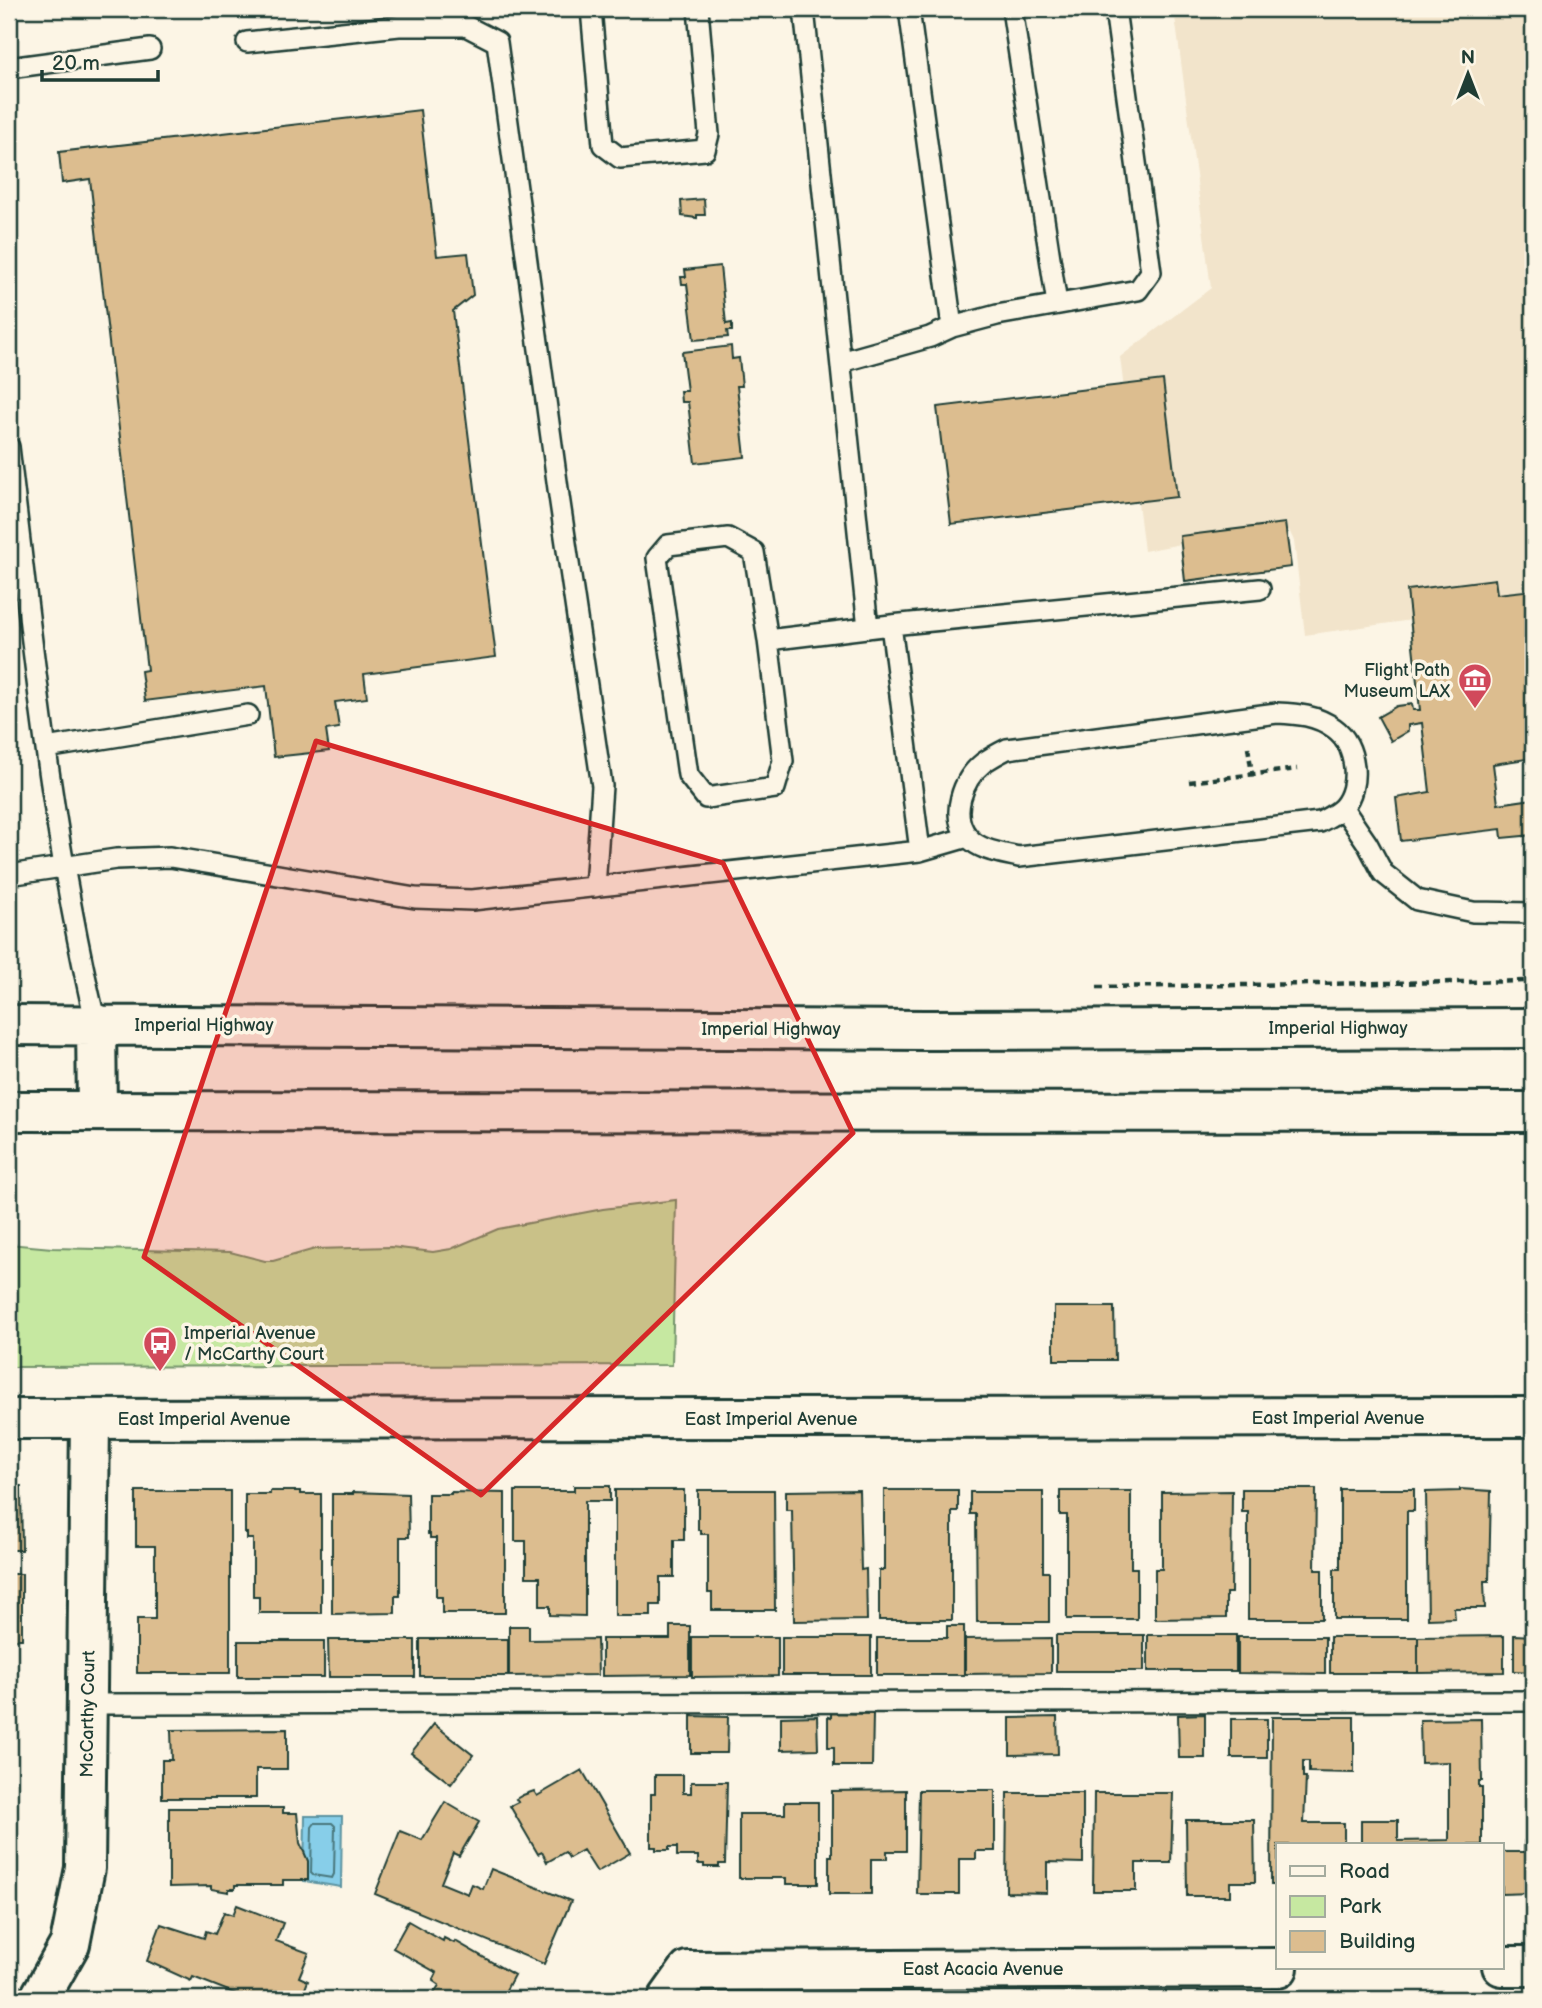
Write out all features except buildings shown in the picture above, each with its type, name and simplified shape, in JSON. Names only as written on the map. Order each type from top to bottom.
[{"type":"main road","points":[[96,1024],[97,1110]]},
{"type":"main road","name":"Imperial Highway","points":[[9,1025],[926,1030],[1533,1028]]},
{"type":"main road","points":[[9,1111],[1533,1112]]},
{"type":"main road","name":"East Imperial Avenue","points":[[9,1419],[1533,1418]]},
{"type":"main road","name":"McCarthy Court","points":[[39,1999],[69,1944],[85,1868],[90,1420]]},
{"type":"main road","points":[[1504,1966],[1533,1966]]},
{"type":"main road","name":"East Acacia Avenue","points":[[678,1985],[1276,1968]]},
{"type":"lane","points":[[591,9],[603,145],[620,158],[705,150],[709,134],[698,9]]},
{"type":"lane","points":[[804,9],[868,628]]},
{"type":"lane","points":[[909,9],[952,327]]},
{"type":"lane","points":[[1012,9],[1056,304]]},
{"type":"lane","points":[[841,362],[997,315],[1138,290],[1151,272],[1115,9]]},
{"type":"lane","points":[[247,41],[399,26],[466,26],[497,41],[559,496],[602,786],[595,887]]},
{"type":"lane","points":[[9,68],[150,49]]},
{"type":"lane","points":[[9,447],[46,748],[64,867],[96,1024]]},
{"type":"lane","points":[[728,538],[754,552],[768,640],[783,761],[775,788],[706,798],[688,775],[657,558],[668,545],[728,538]]},
{"type":"lane","points":[[768,640],[891,625],[1260,589]]},
{"type":"lane","points":[[891,625],[920,851]]},
{"type":"lane","points":[[1277,713],[1308,715],[1336,729],[1352,753],[1353,788],[1343,808],[1320,822],[1019,856],[992,851],[968,837],[958,815],[962,789],[982,764],[1007,749],[1277,713]]},
{"type":"lane","points":[[46,748],[248,715]]},
{"type":"lane","points":[[1343,808],[1383,873],[1417,900],[1473,912],[1533,914]]},
{"type":"lane","points":[[9,875],[116,859],[170,856],[415,898],[444,900],[595,887],[920,851],[968,837]]},
{"type":"lane","points":[[88,1704],[1533,1701]]},
{"type":"path","points":[[1248,747],[1252,774]]},
{"type":"path","points":[[1189,782],[1297,769]]},
{"type":"path","points":[[1094,987],[1533,981]]},
{"type":"highlighted area","points":[[316,741],[723,863],[853,1133],[481,1495],[144,1257]]},
{"type":"shaded area","points":[[1174,9],[1533,9],[1533,603],[1305,635],[1294,541],[1289,530],[1144,551],[1120,357],[1211,288]]},
{"type":"green space","points":[[676,1200],[672,1365],[9,1367],[9,1244],[52,1248],[230,1252],[265,1261],[315,1249],[391,1247],[433,1252],[451,1249],[498,1229],[603,1209]]},
{"type":"water","points":[[305,1816],[342,1816],[341,1887],[304,1881]]},
{"type":"place","name":"Flight Path Museum LAX","points":[[1475,710]]},
{"type":"place","name":"Imperial Avenue / McCarthy Court","points":[[160,1373]]}]
